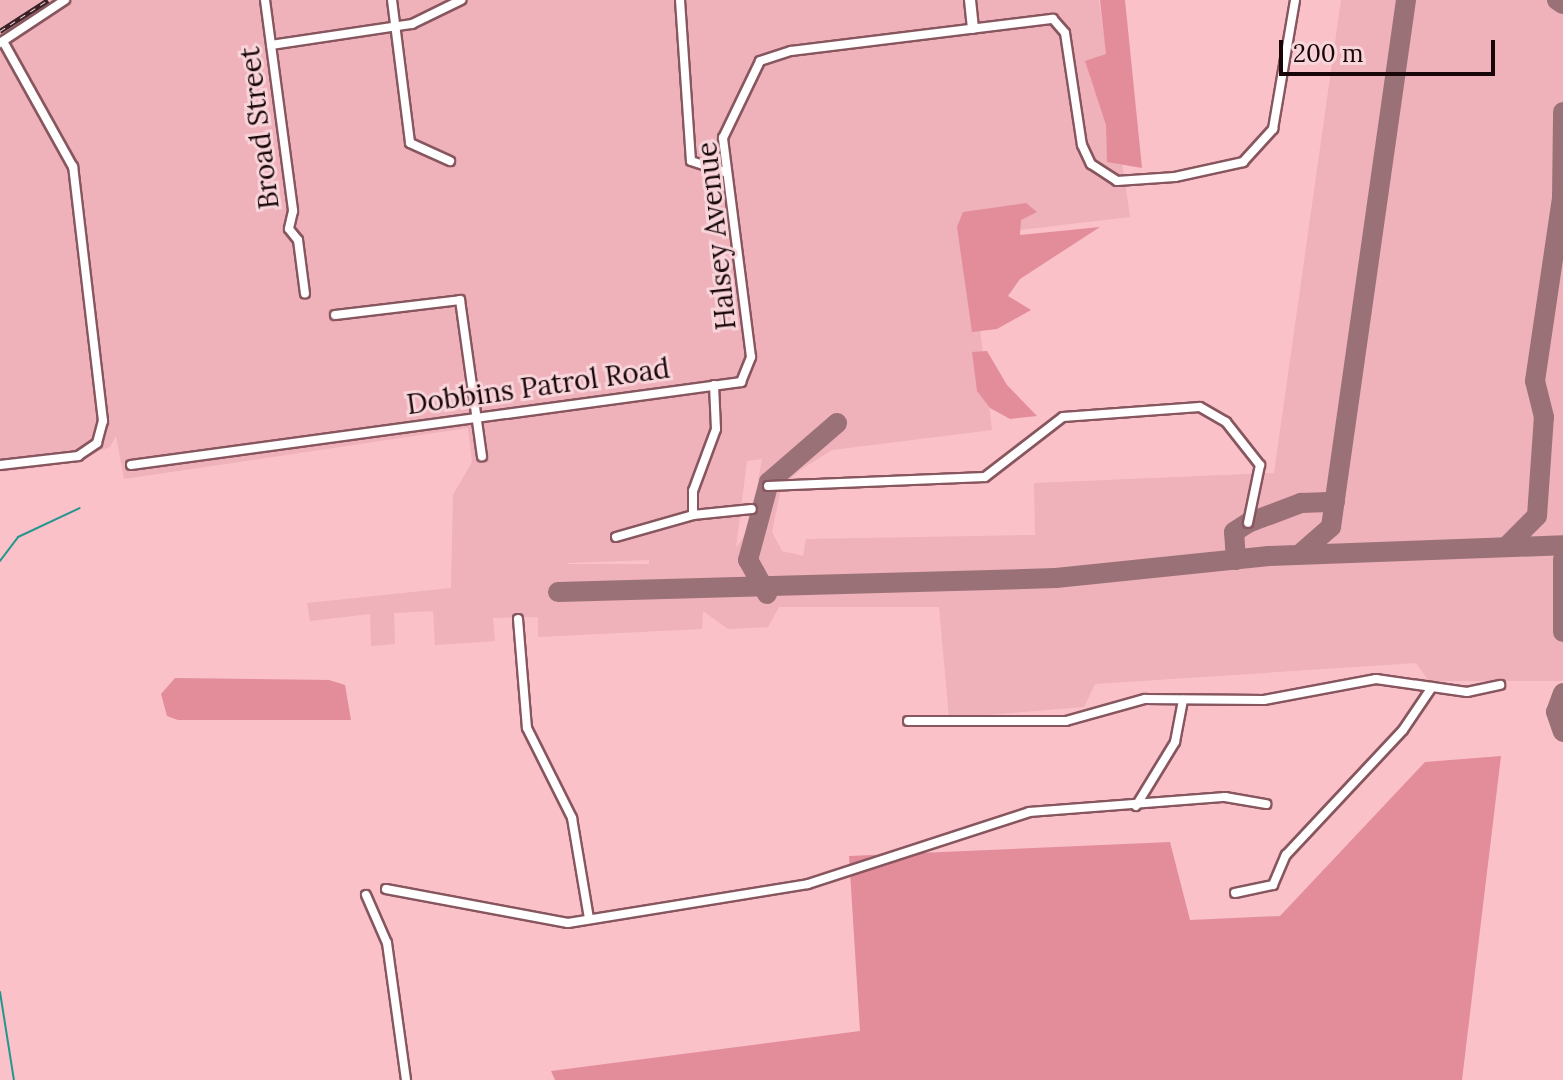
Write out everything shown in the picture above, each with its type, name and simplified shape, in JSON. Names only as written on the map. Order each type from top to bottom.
[{"type":"street","points":[[0,465],[78,456],[97,443],[103,421],[73,167],[2,42],[65,0]]},
{"type":"street","name":"Broad Street","points":[[265,0],[293,211],[289,229],[298,240],[305,294]]},
{"type":"street","points":[[392,0],[410,143],[450,161]]},
{"type":"street","points":[[271,45],[393,27],[461,0]]},
{"type":"street","points":[[680,0],[691,161],[725,172]]},
{"type":"street","points":[[970,0],[973,28]]},
{"type":"street","name":"Halsey Avenue","points":[[741,382],[751,357],[725,172],[729,121],[770,54],[1043,19],[1063,26],[1082,145],[1097,171],[1129,182],[1252,156],[1279,113],[1295,0]]},
{"type":"street","points":[[335,315],[460,300],[479,416],[482,456]]},
{"type":"street","name":"Dobbins Patrol Road","points":[[131,465],[340,434],[741,382]]},
{"type":"street","points":[[693,515],[693,491],[716,429],[714,385]]},
{"type":"street","points":[[768,486],[985,477],[1063,417],[1200,407],[1226,422],[1260,465],[1248,523]]},
{"type":"street","points":[[616,537],[693,515],[752,509]]},
{"type":"street","points":[[518,619],[527,728],[572,818],[589,918]]},
{"type":"street","points":[[908,721],[1066,721],[1145,699],[1264,700],[1395,678],[1467,692],[1500,685]]},
{"type":"street","points":[[1235,893],[1273,885],[1286,855],[1403,730],[1432,687]]},
{"type":"street","points":[[1136,806],[1175,742],[1183,700]]},
{"type":"street","points":[[386,889],[557,923],[808,884],[1029,812],[1225,797],[1266,804]]},
{"type":"street","points":[[366,895],[387,943],[406,1080]]},
{"type":"shaded area","points":[[0,0],[1099,0],[1130,217],[969,236],[992,430],[832,450],[800,470],[781,488],[772,532],[782,551],[803,556],[806,539],[1035,535],[1034,483],[1274,473],[1341,0],[1563,0],[1563,681],[1429,681],[1416,663],[1095,684],[1084,707],[949,718],[939,607],[779,607],[768,627],[728,629],[703,611],[702,629],[538,637],[538,617],[493,618],[495,641],[435,645],[433,611],[394,613],[395,644],[371,646],[370,614],[310,621],[307,603],[451,588],[453,495],[472,462],[468,428],[124,479],[116,436],[110,447],[51,466],[0,472]],"holes":[[[762,459],[750,527],[736,548],[747,461]],[[649,560],[649,564],[567,564],[568,563]]]},
{"type":"shaded area","points":[[1100,0],[1125,0],[1142,168],[1107,162],[1106,125],[1085,61],[1106,54]]},
{"type":"shaded area","points":[[1026,203],[1037,212],[1021,220],[1020,235],[1100,227],[1020,279],[1008,296],[1031,310],[997,329],[972,332],[957,227],[963,212]]},
{"type":"shaded area","points":[[987,351],[1007,385],[1037,416],[1010,419],[990,408],[977,391],[972,352]]},
{"type":"shaded area","points":[[175,678],[329,680],[345,685],[351,720],[178,720],[167,716],[161,694]]},
{"type":"shaded area","points":[[1501,756],[1462,1080],[555,1080],[551,1071],[860,1031],[849,856],[1170,842],[1190,920],[1280,916],[1425,762]]},
{"type":"waterway","points":[[0,561],[18,537],[80,508]]},
{"type":"waterway","points":[[0,992],[14,1080]]},
{"type":"taxiway","points":[[1300,554],[1331,527],[1406,0]]},
{"type":"taxiway","points":[[1557,0],[1563,4]]},
{"type":"taxiway","points":[[1507,546],[1537,516],[1544,417],[1535,381],[1562,199],[1563,112]]},
{"type":"taxiway","points":[[767,594],[748,560],[769,482],[837,423]]},
{"type":"taxiway","points":[[1236,560],[1234,532],[1248,523],[1301,503],[1335,502]]},
{"type":"taxiway","points":[[558,592],[1056,578],[1269,556],[1563,545]]},
{"type":"taxiway","points":[[1563,559],[1563,632]]},
{"type":"taxiway","points":[[1563,693],[1556,712],[1563,732]]},
{"type":"railway","points":[[0,31],[48,0]]}]
